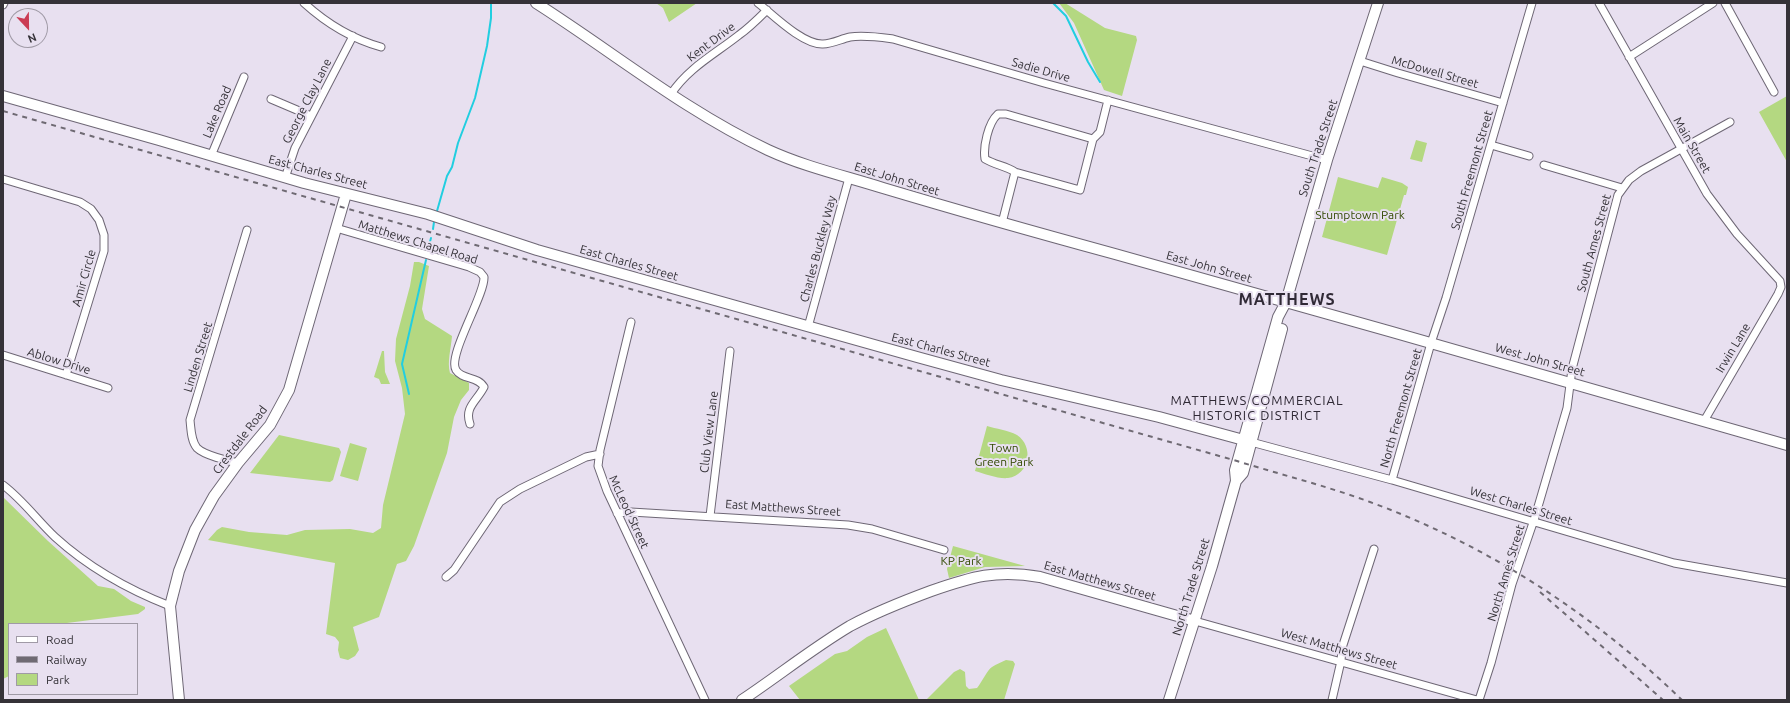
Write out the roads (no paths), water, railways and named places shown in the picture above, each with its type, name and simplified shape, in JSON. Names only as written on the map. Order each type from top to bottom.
[{"type":"main road","name":"East John Street","points":[[536,3],[582,32],[671,94],[727,128],[771,151],[849,178],[1002,223],[1286,302]]},
{"type":"main road","name":"South Trade Street","points":[[1286,302],[1327,160],[1378,3]]},
{"type":"main road","name":"East Charles Street","points":[[3,96],[285,178],[428,214],[537,250],[808,327],[1001,380],[1159,417],[1247,441]]},
{"type":"main road","name":"Crestdale Road","points":[[179,700],[170,606],[179,570],[195,530],[214,496],[238,463],[272,422],[288,390],[346,194]]},
{"type":"main road","name":"West John Street","points":[[1286,302],[1787,445]]},
{"type":"main road","name":"North Trade Street","points":[[1169,700],[1195,621],[1236,481],[1243,473],[1247,441],[1285,320],[1286,302]]},
{"type":"main road","name":"East Matthews Street","points":[[742,700],[835,635],[852,625],[880,612],[944,587],[980,576],[998,573],[1014,573],[1040,577],[1195,621]]},
{"type":"street","points":[[304,3],[325,22],[363,41],[381,47]]},
{"type":"street","name":"Sadie Drive","points":[[758,3],[804,39],[817,44],[824,44],[857,36],[893,39],[1044,83],[1327,160]]},
{"type":"street","name":"South Freemont Street","points":[[1431,343],[1446,298],[1532,3]]},
{"type":"street","name":"Main Street","points":[[1599,3],[1708,194],[1729,224],[1776,276],[1781,286]]},
{"type":"street","points":[[1630,56],[1713,3]]},
{"type":"street","points":[[1725,3],[1774,92]]},
{"type":"street","name":"Kent Drive","points":[[671,94],[684,77],[740,35],[767,10]]},
{"type":"street","name":"George Clay Lane","points":[[285,178],[295,148],[353,36]]},
{"type":"street","name":"McDowell Street","points":[[1360,61],[1398,74],[1503,103]]},
{"type":"street","name":"Lake Road","points":[[211,156],[244,77]]},
{"type":"street","points":[[271,99],[312,116]]},
{"type":"street","points":[[1094,139],[1006,114],[998,114],[993,119],[984,152],[985,159],[991,163],[1015,172],[1080,190],[1094,139],[1100,132],[1108,100]]},
{"type":"street","name":"South Ames Street","points":[[1570,382],[1572,369],[1618,195],[1622,188],[1629,180],[1641,171],[1730,122]]},
{"type":"street","points":[[1491,145],[1529,156]]},
{"type":"street","points":[[1544,165],[1622,188]]},
{"type":"street","points":[[1002,223],[1015,172]]},
{"type":"street","name":"Charles Buckley Way","points":[[808,327],[849,178]]},
{"type":"street","name":"Amir Circle","points":[[3,179],[80,202],[91,209],[99,220],[102,228],[104,251],[66,375]]},
{"type":"street","name":"Matthews Chapel Road","points":[[336,228],[469,267],[482,274],[484,279],[454,363],[455,370],[459,374],[480,382],[484,387],[479,398],[469,408],[468,416],[470,424]]},
{"type":"street","name":"Linden Street","points":[[238,463],[223,461],[197,448],[192,437],[190,420],[247,230]]},
{"type":"street","name":"Irwin Lane","points":[[1704,421],[1736,363],[1775,301],[1781,286]]},
{"type":"street","name":"McLeod Street","points":[[631,322],[600,454],[599,471],[617,513],[705,700]]},
{"type":"street","name":"North Freemont Street","points":[[1392,480],[1431,343]]},
{"type":"street","name":"Club View Lane","points":[[710,516],[730,351]]},
{"type":"street","name":"Ablow Drive","points":[[3,355],[108,388]]},
{"type":"street","name":"North Ames Street","points":[[1478,700],[1491,663],[1512,584],[1533,521],[1567,408],[1570,382]]},
{"type":"street","name":"West Charles Street","points":[[1247,441],[1392,480],[1674,563],[1787,582]]},
{"type":"street","points":[[446,577],[454,570],[500,502],[526,486],[586,457],[600,454]]},
{"type":"street","points":[[3,485],[20,499],[57,538],[85,560],[129,588],[170,606]]},
{"type":"street","name":"East Matthews Street","points":[[617,513],[631,512],[710,516],[858,526],[944,550]]},
{"type":"street","points":[[1332,700],[1341,661],[1342,648],[1374,548]]},
{"type":"street","name":"West Matthews Street","points":[[1195,621],[1478,700]]},
{"type":"waterway","points":[[437,211],[447,176],[452,167],[458,143],[475,98],[487,46],[491,18],[491,3]]},
{"type":"waterway","points":[[1053,3],[1066,16],[1088,62],[1100,82]]},
{"type":"waterway","points":[[433,229],[434,222]]},
{"type":"waterway","points":[[428,249],[431,238]]},
{"type":"waterway","points":[[409,394],[402,364],[426,260]]},
{"type":"railway","points":[[3,111],[1237,461],[1354,496],[1413,519],[1455,539],[1536,584],[1575,610],[1612,638],[1648,668],[1682,700]]},
{"type":"railway","points":[[1540,592],[1663,700]]},
{"type":"district","name":"MATTHEWS","points":[[1287,300]]},
{"type":"district","name":"MATTHEWS COMMERCIAL HISTORIC DISTRICT","points":[[1257,408]]},
{"type":"park label","name":"Stumptown Park","points":[[1360,215]]},
{"type":"park label","name":"Town Green Park","points":[[1004,455]]},
{"type":"park label","name":"KP Park","points":[[961,561]]}]
